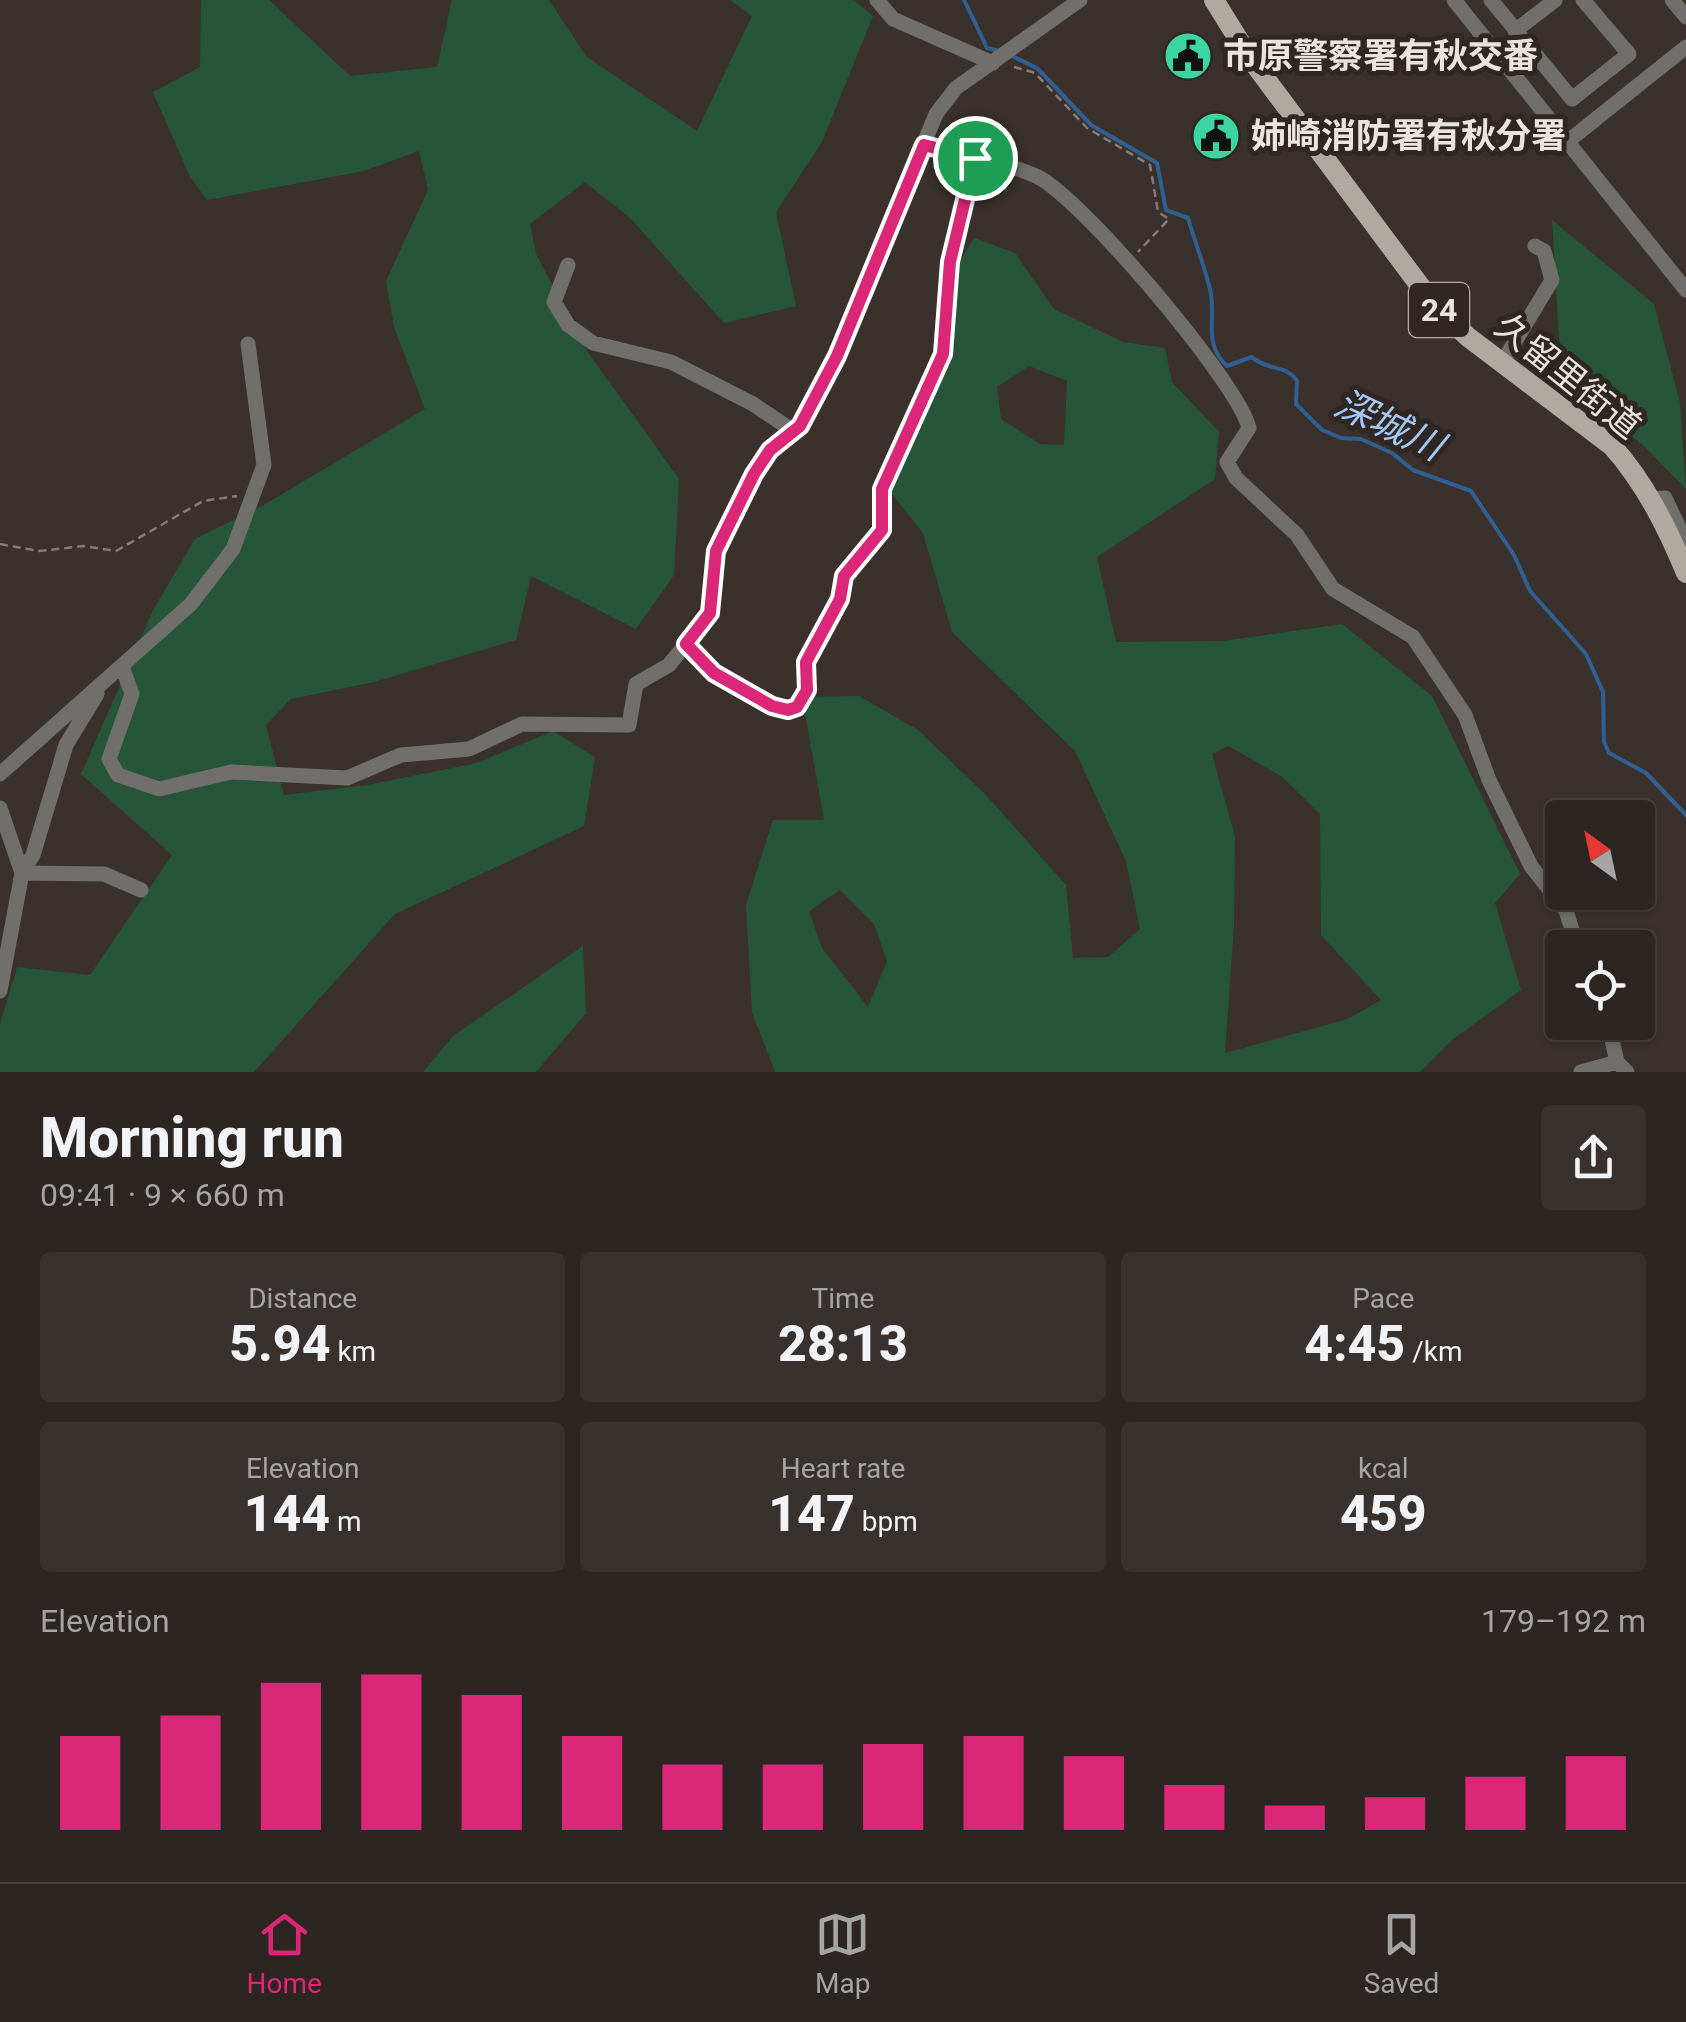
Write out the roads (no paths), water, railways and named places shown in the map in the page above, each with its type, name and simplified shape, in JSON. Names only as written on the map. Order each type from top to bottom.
[{"type":"main road","name":"久留里街道","points":[[1214,0],[1250,58],[1435,306],[1502,363],[1612,446],[1651,499],[1686,573]]},
{"type":"street","points":[[878,0],[892,19],[993,63]]},
{"type":"street","points":[[1454,0],[1686,290]]},
{"type":"street","points":[[1491,0],[1572,99],[1629,54],[1583,0]]},
{"type":"street","points":[[1516,31],[1555,0]]},
{"type":"street","points":[[1672,0],[1686,18]]},
{"type":"street","points":[[123,669],[132,694],[109,759],[118,775],[159,789],[231,772],[347,778],[402,755],[469,749],[535,722],[629,724],[636,684],[669,664],[710,613],[716,551],[754,474],[770,450],[793,431],[837,356],[936,114],[956,88],[1072,1]]},
{"type":"street","points":[[1568,142],[1686,46]]},
{"type":"street","points":[[924,145],[1040,177],[1188,330],[1245,410],[1249,428],[1228,462],[1236,478],[1297,536],[1333,589],[1414,637],[1465,714],[1489,780],[1532,866],[1545,883]]},
{"type":"street","points":[[882,489],[943,354],[950,262],[975,158]]},
{"type":"street","points":[[1502,363],[1552,280],[1544,252],[1535,246]]},
{"type":"street","points":[[568,265],[554,302],[568,326],[593,344],[670,362],[753,404],[793,431]]},
{"type":"street","points":[[0,774],[123,669],[191,604],[233,549],[264,466],[248,344]]},
{"type":"street","points":[[1651,499],[1665,498],[1686,542]]},
{"type":"street","points":[[0,990],[7,935],[22,873],[34,855],[69,739],[104,684]]},
{"type":"street","points":[[58,724],[69,739]]},
{"type":"street","points":[[0,808],[22,873]]},
{"type":"street","points":[[22,873],[104,874],[141,890]]},
{"type":"street","points":[[1581,1072],[1622,1067],[1614,1040]]},
{"type":"waterway","name":"深城川","points":[[964,0],[987,48],[999,51]]},
{"type":"waterway","name":"深城川","points":[[1012,56],[1037,68],[1091,125],[1157,163],[1166,210],[1188,218],[1210,289],[1212,339],[1227,366],[1252,357],[1287,372],[1297,381],[1296,404],[1322,430],[1341,438],[1361,439],[1392,453],[1413,470],[1471,491],[1514,555],[1530,591],[1586,654],[1603,692],[1604,742],[1609,753],[1646,773],[1686,815]]},
{"type":"place","name":"市原警察署有秋交番","points":[[1188,56]]},
{"type":"place","name":"姉崎消防署有秋分署","points":[[1216,136]]}]
